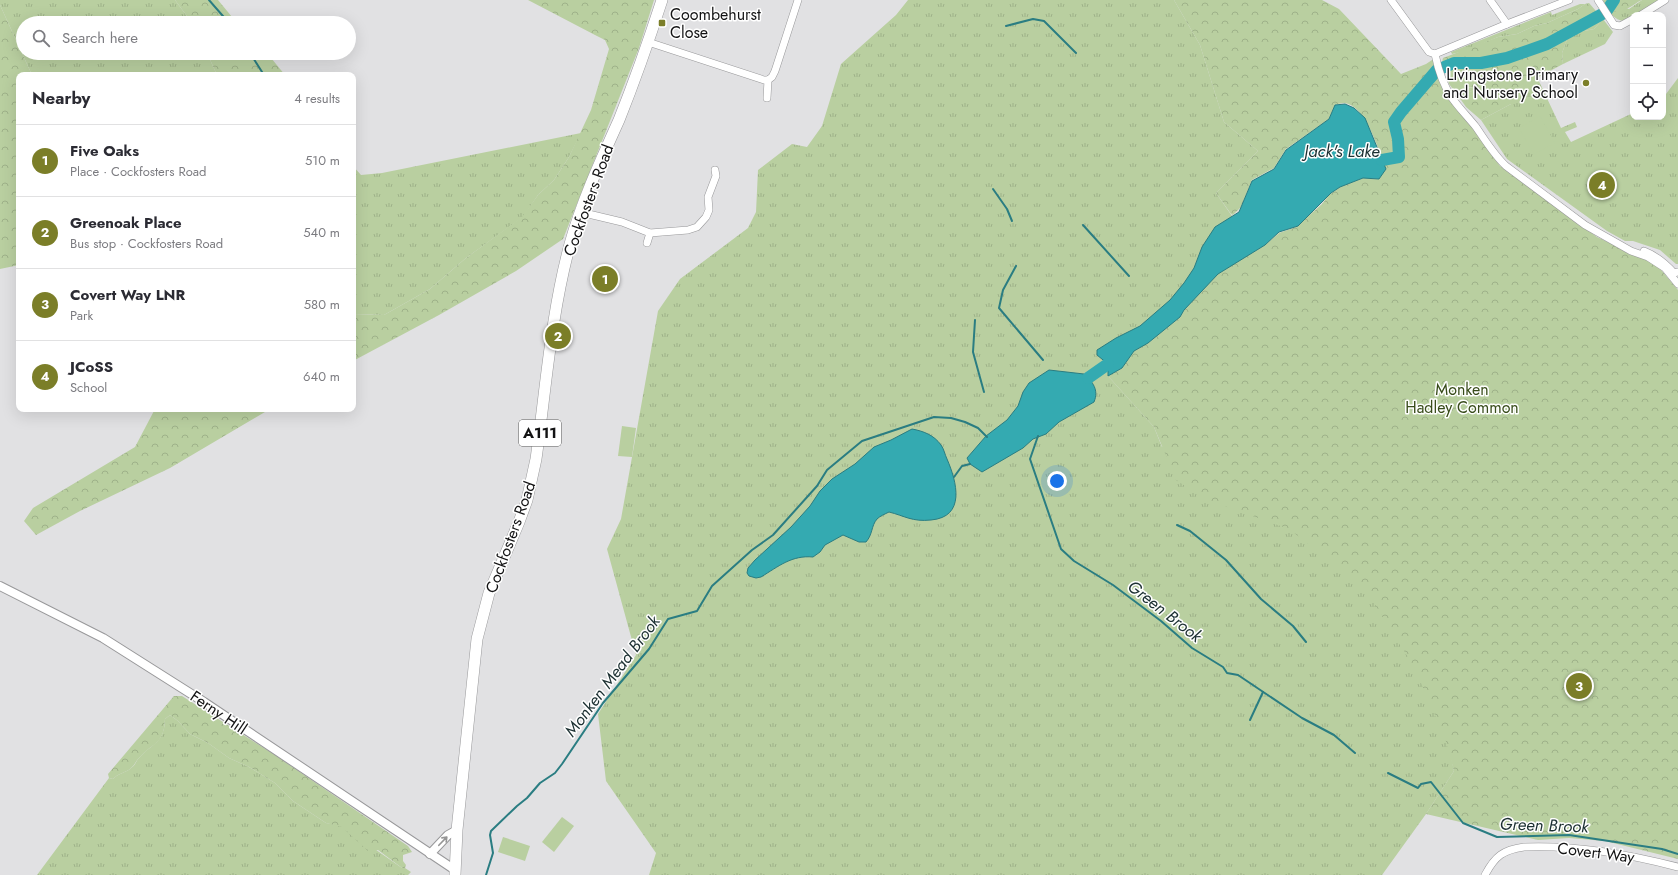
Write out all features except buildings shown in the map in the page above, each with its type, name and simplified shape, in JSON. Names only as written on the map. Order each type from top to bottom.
[{"type":"main road","name":"Cockfosters Road","points":[[455,872],[457,830],[477,639],[489,593],[519,522],[532,480],[558,296],[570,243],[580,212],[634,82],[662,0]]},
{"type":"street","points":[[767,98],[768,80],[772,77],[775,71],[798,0]]},
{"type":"street","points":[[1391,0],[1432,53],[1445,86],[1453,99],[1470,118],[1499,160],[1585,225],[1620,245],[1648,257],[1665,268],[1678,284]]},
{"type":"street","points":[[1490,0],[1507,24]]},
{"type":"street","points":[[1432,53],[1560,2],[1569,0]]},
{"type":"street","points":[[1646,12],[1665,0]]},
{"type":"street","points":[[1600,3],[1614,25],[1620,26],[1630,21]]},
{"type":"street","points":[[648,42],[764,80],[768,80]]},
{"type":"street","points":[[580,212],[622,222],[650,233],[688,230],[697,227],[703,222],[709,210],[708,197],[716,176],[714,170]]},
{"type":"street","points":[[647,243],[650,233]]},
{"type":"street","points":[[1620,245],[1636,248],[1655,255],[1674,273],[1678,272]]},
{"type":"street","name":"Ferny Hill","points":[[0,586],[109,642],[204,702],[455,872]]},
{"type":"street","points":[[430,854],[448,835],[457,830]]},
{"type":"street","name":"Covert Way","points":[[1485,875],[1491,864],[1498,857],[1513,848],[1536,846],[1600,850],[1631,855],[1678,867]]},
{"type":"green space","points":[[0,0],[175,0],[187,16],[16,16],[16,40],[0,5]]},
{"type":"green space","points":[[175,0],[218,0],[231,16],[187,16]]},
{"type":"green space","points":[[528,0],[654,0],[639,48],[563,239],[516,271],[439,315],[356,359],[356,314],[384,315],[430,289],[466,258],[522,217],[538,195],[554,180],[569,157],[591,110],[609,49],[605,40]]},
{"type":"green space","points":[[908,0],[1174,0],[1200,45],[1224,122],[1258,151],[1216,193],[1232,216],[1234,229],[1256,251],[1191,303],[1180,317],[1148,343],[1122,368],[1108,376],[1154,427],[1162,447],[1403,400],[1454,771],[1426,814],[1382,875],[649,875],[656,853],[606,781],[598,714],[636,655],[607,549],[621,519],[658,311],[680,279],[748,228],[756,212],[758,170],[792,144],[807,147],[822,126],[841,64],[896,15]]},
{"type":"green space","name":"Monken Hadley Common","points":[[1174,0],[1322,0],[1339,9],[1401,74],[1426,64],[1435,58],[1445,86],[1500,166],[1597,237],[1657,265],[1678,290],[1678,859],[1605,841],[1569,838],[1538,840],[1426,814],[1454,771],[1445,738],[1414,667],[1364,587],[1289,529],[1205,499],[1176,480],[1154,427],[1108,376],[1122,368],[1134,351],[1148,343],[1180,317],[1184,310],[1218,274],[1265,245],[1279,233],[1296,227],[1322,204],[1329,195],[1340,187],[1363,178],[1379,179],[1385,169],[1375,141],[1359,111],[1352,105],[1344,103],[1338,104],[1335,105],[1329,119],[1286,149],[1274,168],[1252,180],[1241,207],[1233,215],[1231,214],[1216,193],[1258,151],[1224,122],[1200,45]]},
{"type":"green space","points":[[1603,0],[1609,0],[1609,3],[1629,9],[1642,0],[1660,0],[1640,12],[1630,12],[1630,18],[1625,21],[1621,21],[1614,17]]},
{"type":"green space","points":[[1609,0],[1642,0],[1625,10],[1613,12]]},
{"type":"green space","points":[[1589,3],[1603,19],[1594,29],[1569,34],[1562,53],[1563,64],[1511,92],[1511,104],[1481,120],[1466,107],[1459,97],[1462,94],[1475,90],[1475,88],[1460,84],[1452,72],[1446,72],[1442,63],[1443,58],[1498,37],[1517,34],[1534,26],[1547,23]]},
{"type":"green space","points":[[1580,4],[1585,4],[1578,9],[1547,23],[1534,26],[1517,34],[1498,37],[1465,51],[1452,54],[1451,52],[1551,12],[1552,15]]},
{"type":"green space","points":[[0,5],[16,40],[16,60],[25,60],[31,72],[16,72],[16,266],[0,269]]},
{"type":"green space","points":[[1603,19],[1613,32],[1605,44],[1563,64],[1562,53],[1569,34],[1594,29]]},
{"type":"green space","points":[[25,60],[210,60],[216,72],[31,72]]},
{"type":"green space","points":[[210,60],[273,60],[283,72],[216,72]]},
{"type":"green space","points":[[1446,72],[1452,72],[1465,87],[1476,88],[1475,90],[1459,97],[1449,84]]},
{"type":"green space","points":[[1537,77],[1561,128],[1575,122],[1577,127],[1565,132],[1571,142],[1630,114],[1630,120],[1666,120],[1666,94],[1678,78],[1678,264],[1676,264],[1660,250],[1633,241],[1625,241],[1607,231],[1507,159],[1481,120],[1511,104],[1511,92]]},
{"type":"green space","points":[[1540,116],[1555,143],[1534,154],[1519,128]]},
{"type":"green space","points":[[581,133],[569,157],[554,180],[538,195],[523,217],[466,258],[430,289],[384,315],[356,314],[356,169],[361,175],[382,173]]},
{"type":"green space","points":[[153,412],[265,412],[170,468],[80,511],[36,535],[24,521],[33,508],[135,447]]},
{"type":"green space","points":[[622,426],[636,428],[632,457],[618,456]]},
{"type":"green space","points":[[174,696],[182,696],[275,755],[408,846],[412,852],[403,855],[403,861],[406,865],[405,868],[402,868],[378,850],[368,851],[342,827],[326,823],[293,801],[275,783],[249,767],[229,758],[208,743],[190,734],[170,715],[165,719],[160,739],[138,759],[129,770],[117,775],[113,779],[109,778],[108,774]]},
{"type":"green space","points":[[170,715],[190,734],[208,743],[229,758],[249,767],[275,783],[293,801],[326,823],[342,826],[402,868],[405,868],[411,872],[408,875],[37,875],[109,778],[113,779],[117,775],[127,771],[157,742],[162,733],[165,719]]},
{"type":"green space","points":[[562,817],[574,826],[554,852],[542,842]]},
{"type":"green space","points":[[503,837],[530,846],[525,861],[498,852]]},
{"type":"water","name":"Jack's Lake","points":[[1345,104],[1354,108],[1365,118],[1386,169],[1379,179],[1363,178],[1340,187],[1331,193],[1298,226],[1279,232],[1265,245],[1218,274],[1184,310],[1180,317],[1148,343],[1134,351],[1122,368],[1108,376],[1108,364],[1097,355],[1097,350],[1116,338],[1140,326],[1170,300],[1194,268],[1202,247],[1215,227],[1239,212],[1252,181],[1274,169],[1286,150],[1329,119],[1335,105]]},
{"type":"water","points":[[1049,370],[1084,374],[1094,386],[1096,394],[1094,402],[1059,422],[1046,434],[1033,439],[1023,448],[982,472],[970,464],[967,458],[986,436],[1007,420],[1018,406],[1023,392],[1029,383]]},
{"type":"water","points":[[912,429],[932,436],[943,448],[951,468],[956,488],[954,505],[950,512],[942,517],[924,520],[914,519],[889,512],[877,519],[866,542],[859,542],[843,535],[825,545],[820,552],[813,557],[799,558],[786,562],[761,577],[756,578],[749,576],[747,573],[748,568],[791,527],[810,506],[820,491],[832,479],[855,464],[874,447]]},
{"type":"waterway","points":[[209,0],[223,16]]},
{"type":"waterway","points":[[1382,160],[1399,157],[1398,139],[1394,122],[1437,70],[1454,63],[1481,63],[1507,58],[1547,44],[1606,12],[1614,0]]},
{"type":"waterway","points":[[1006,26],[1033,19],[1044,21],[1076,53]]},
{"type":"waterway","points":[[254,60],[262,72]]},
{"type":"waterway","points":[[993,189],[1007,209],[1012,221]]},
{"type":"waterway","points":[[1083,225],[1129,276]]},
{"type":"waterway","points":[[1016,266],[1003,290],[999,308],[1043,360]]},
{"type":"waterway","points":[[975,320],[973,352],[984,392]]},
{"type":"waterway","points":[[1088,378],[1108,364]]},
{"type":"waterway","name":"Monken Mead Brook","points":[[486,875],[493,853],[490,835],[491,831],[527,798],[540,783],[555,773],[603,703],[649,649],[668,619],[697,611],[712,586],[752,550],[773,535],[817,486],[827,470],[862,441],[934,417],[951,418],[965,422],[978,428],[987,437]]},
{"type":"waterway","name":"Green Brook","points":[[1038,436],[1030,459],[1061,549],[1074,561],[1113,585],[1161,621],[1192,648],[1223,667],[1227,673],[1238,675],[1302,718],[1334,735],[1355,753]]},
{"type":"waterway","points":[[954,477],[962,466],[970,464]]},
{"type":"waterway","points":[[1177,525],[1190,531],[1226,560],[1261,599],[1293,626],[1306,642]]},
{"type":"waterway","points":[[1250,720],[1263,692]]},
{"type":"waterway","name":"Green Brook","points":[[1388,773],[1418,788],[1421,784],[1431,782],[1463,823],[1497,837],[1569,835],[1662,849],[1678,854]]},
{"type":"place","name":"Coombehurst Close","points":[[662,23]]},
{"type":"place","name":"Livingstone Primary and Nursery School","points":[[1586,83]]},
{"type":"place","name":"JCoSS","points":[[1602,185]]},
{"type":"place","name":"Five Oaks","points":[[605,279]]},
{"type":"place","name":"Greenoak Place","points":[[558,336]]},
{"type":"place","name":"Covert Way LNR","points":[[1579,686]]}]
